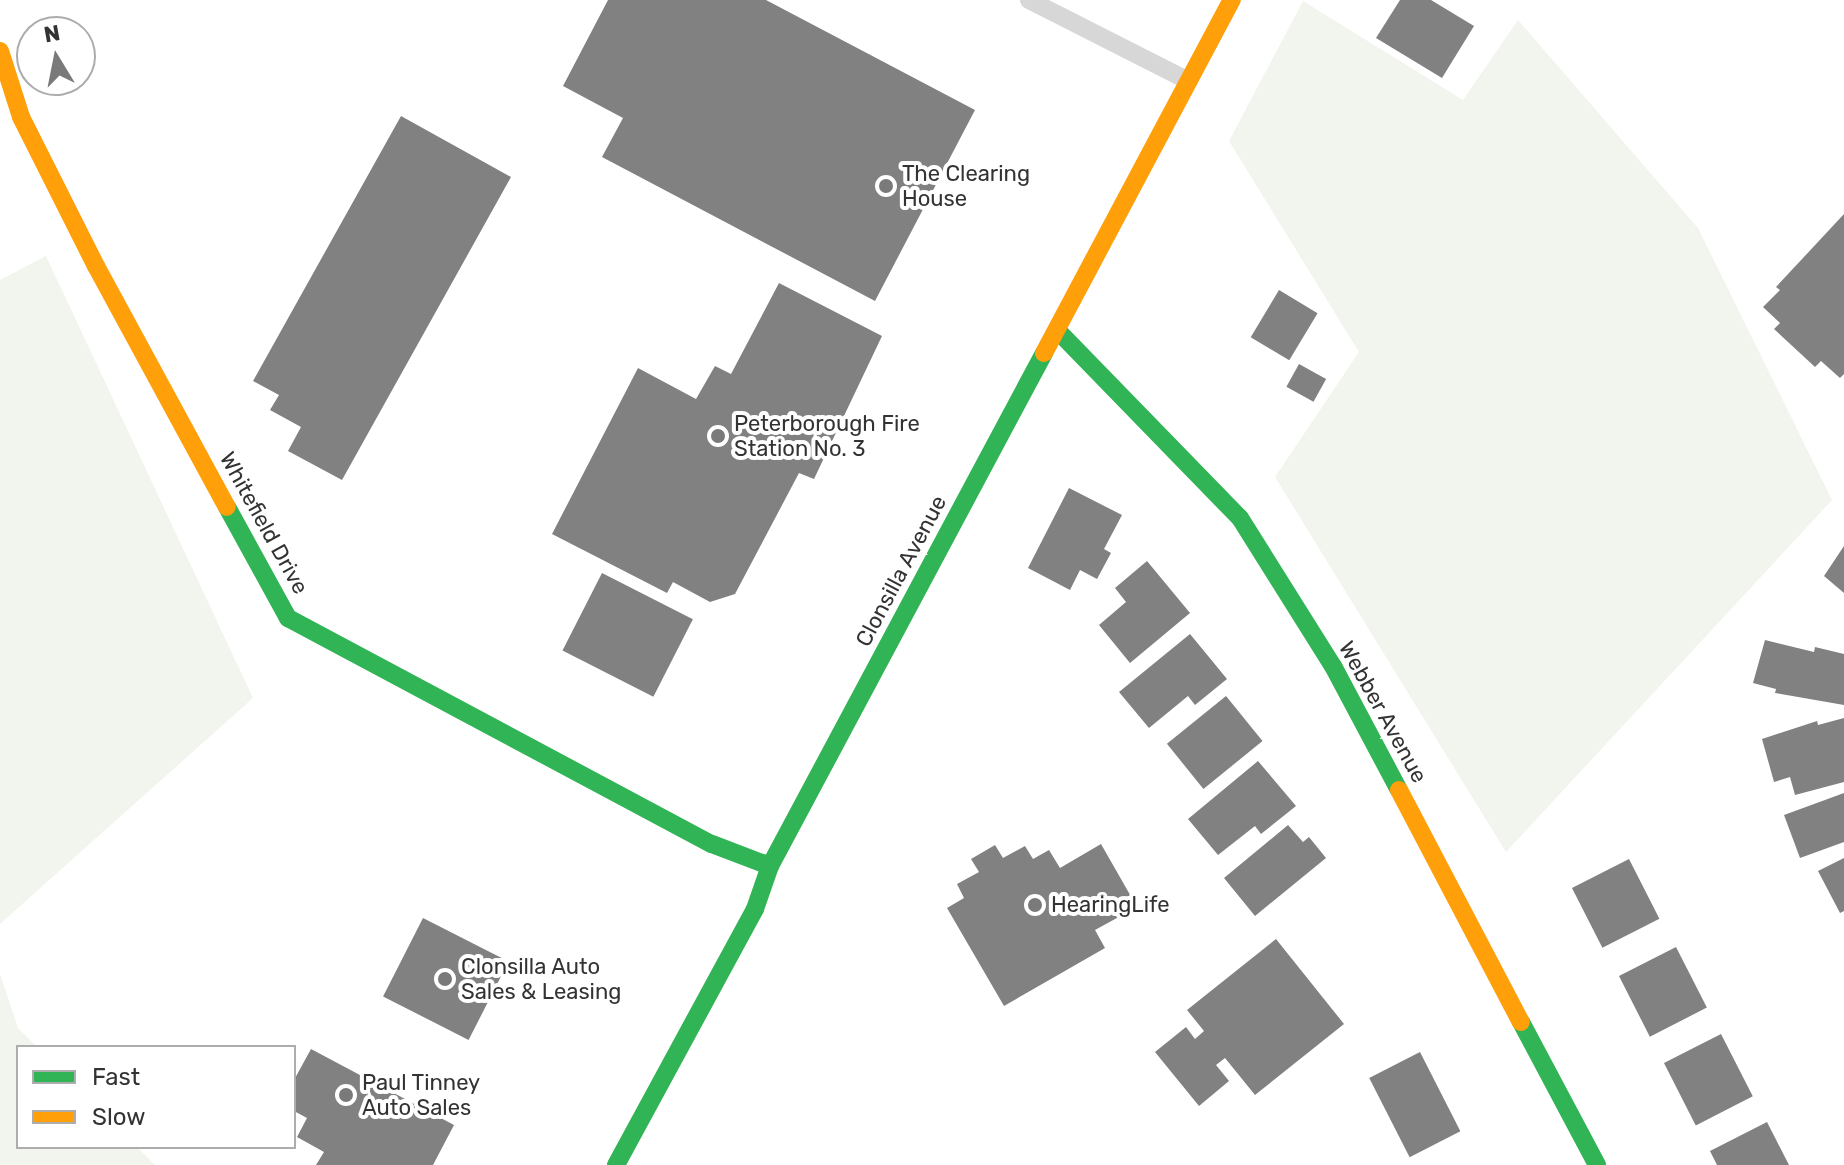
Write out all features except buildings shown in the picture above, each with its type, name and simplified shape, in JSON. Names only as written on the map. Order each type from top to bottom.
[{"type":"street","name":"Clonsilla Avenue","points":[[616,1165],[755,909],[770,866],[1232,0]]},
{"type":"street","name":"Whitefield Drive","points":[[0,51],[21,117],[96,266],[288,618],[712,844],[770,866]]},
{"type":"street","name":"Webber Avenue","points":[[1057,330],[1240,518],[1333,666],[1597,1165]]},
{"type":"lane","points":[[1029,0],[1189,81]]},
{"type":"shaded area","points":[[1303,1],[1463,100],[1518,20],[1698,228],[1832,500],[1506,852],[1275,477],[1359,352],[1229,141]]},
{"type":"shaded area","points":[[46,256],[253,698],[0,924],[0,280]]},
{"type":"shaded area","points":[[0,974],[18,1028],[35,1045],[16,1045],[16,1149],[139,1149],[155,1165],[0,1165]]},
{"type":"traffic: fast","points":[[1057,330],[1240,518],[1333,666],[1399,790]]},
{"type":"traffic: fast","points":[[616,1165],[755,909],[770,866],[1044,353]]},
{"type":"traffic: fast","points":[[227,507],[288,618],[712,844],[770,866]]},
{"type":"traffic: fast","points":[[1521,1022],[1597,1165]]},
{"type":"traffic: slow","points":[[1044,353],[1232,0]]},
{"type":"traffic: slow","points":[[0,51],[21,117],[96,266],[227,507]]},
{"type":"traffic: slow","points":[[1399,790],[1521,1022]]},
{"type":"place","name":"The Clearing House","points":[[886,186]]},
{"type":"place","name":"Peterborough Fire Station No. 3","points":[[718,436]]},
{"type":"place","name":"HearingLife","points":[[1035,905]]},
{"type":"place","name":"Clonsilla Auto Sales & Leasing","points":[[445,979]]},
{"type":"place","name":"Paul Tinney Auto Sales","points":[[346,1095]]}]
